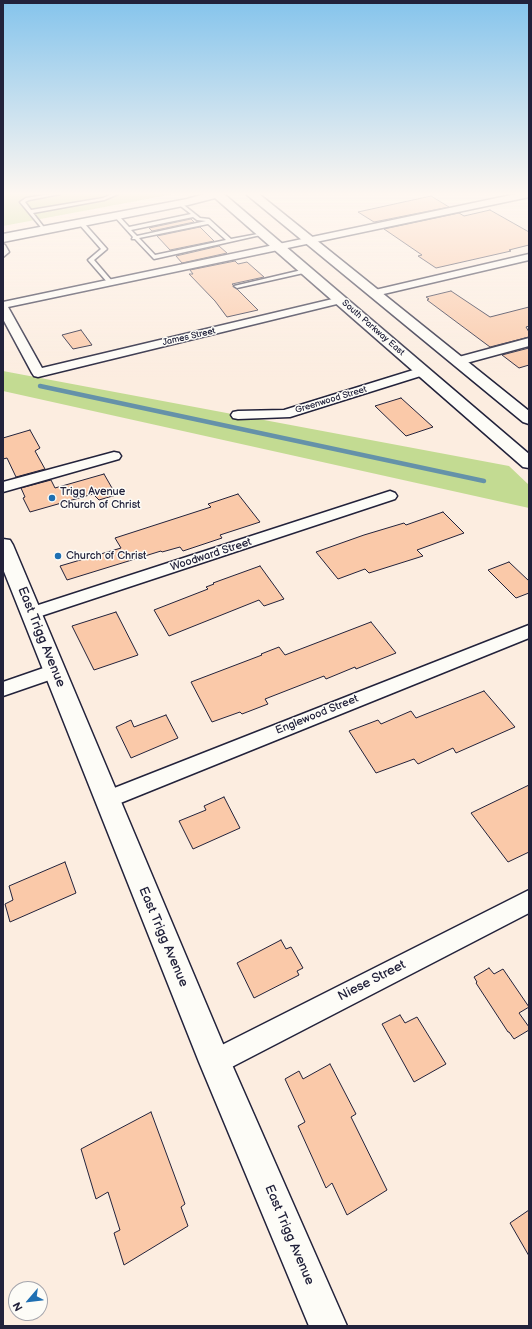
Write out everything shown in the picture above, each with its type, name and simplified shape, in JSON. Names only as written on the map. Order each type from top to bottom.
[{"type":"main road","name":"South Parkway East","points":[[289,256],[527,459]]},
{"type":"main road","points":[[329,256],[529,419]]},
{"type":"main road","name":"East Trigg Avenue","points":[[3,545],[32,613],[106,800],[215,1062],[328,1326]]},
{"type":"street","points":[[3,306],[235,256]]},
{"type":"street","points":[[375,293],[529,257]]},
{"type":"street","name":"James Street","points":[[3,306],[38,373],[341,300]]},
{"type":"street","points":[[459,361],[529,342]]},
{"type":"street","name":"Greenwood Street","points":[[238,415],[285,414],[423,372]]},
{"type":"street","points":[[3,487],[114,456]]},
{"type":"street","name":"Woodward Street","points":[[32,613],[390,496]]},
{"type":"street","name":"Englewood Street","points":[[106,800],[529,631]]},
{"type":"street","points":[[3,689],[55,671]]},
{"type":"street","name":"Niese Street","points":[[215,1062],[529,901]]},
{"type":"lane","points":[[96,256],[91,260],[110,282]]},
{"type":"lane","points":[[152,256],[154,258],[163,256]]},
{"type":"lane","points":[[237,286],[306,271]]},
{"type":"green space","points":[[3,371],[509,466],[529,485],[529,508],[3,391]]},
{"type":"building","points":[[176,256],[213,256],[182,263]]},
{"type":"building","points":[[418,256],[489,256],[436,268]]},
{"type":"building","points":[[235,261],[238,264],[247,262],[264,277],[232,284],[258,310],[227,317],[215,301],[189,274],[193,274],[190,270]]},
{"type":"building","points":[[451,291],[490,317],[529,307],[529,326],[526,327],[529,332],[529,337],[490,347],[427,300],[429,299],[426,297]]},
{"type":"building","points":[[81,330],[92,345],[73,349],[62,335]]},
{"type":"building","points":[[529,348],[529,365],[519,368],[502,355]]},
{"type":"building","points":[[401,398],[433,427],[406,436],[375,406]]},
{"type":"building","points":[[30,430],[40,448],[35,451],[45,469],[16,477],[7,458],[3,459],[3,438]]},
{"type":"building","points":[[104,474],[116,495],[99,500],[93,494],[30,512],[23,498],[25,497],[21,488],[51,480],[55,488]]},
{"type":"building","points":[[238,494],[260,522],[220,535],[222,538],[183,551],[180,547],[161,551],[67,580],[60,566],[121,548],[115,538],[211,507],[208,504]]},
{"type":"building","points":[[443,512],[464,533],[417,550],[423,556],[369,573],[365,569],[338,579],[316,552],[364,535],[404,523],[406,525]]},
{"type":"building","points":[[509,562],[529,581],[529,593],[516,598],[488,570]]},
{"type":"building","points":[[260,566],[284,599],[264,606],[259,600],[169,636],[154,610],[208,589],[206,587],[214,584],[213,583]]},
{"type":"building","points":[[116,612],[138,655],[94,670],[72,626]]},
{"type":"building","points":[[371,622],[396,653],[326,679],[324,676],[265,699],[268,704],[242,714],[240,712],[212,722],[191,682],[279,647],[285,655]]},
{"type":"building","points":[[484,691],[515,727],[456,753],[453,748],[418,764],[414,759],[376,773],[349,731],[378,720],[381,724],[411,711],[416,718]]},
{"type":"building","points":[[166,715],[178,738],[131,758],[116,727],[131,720],[134,727]]},
{"type":"building","points":[[529,785],[529,852],[508,862],[471,813]]},
{"type":"building","points":[[224,797],[240,828],[193,849],[179,821],[206,810],[204,806]]},
{"type":"building","points":[[65,862],[76,893],[10,922],[5,904],[13,900],[9,886]]},
{"type":"building","points":[[281,940],[286,949],[291,947],[303,968],[297,971],[299,975],[254,998],[237,963]]},
{"type":"building","points":[[489,968],[494,974],[503,969],[529,1007],[519,1013],[529,1027],[529,1030],[514,1039],[476,983],[477,982],[474,977]]},
{"type":"building","points":[[400,1015],[405,1023],[417,1017],[446,1064],[414,1082],[382,1024]]},
{"type":"building","points":[[330,1064],[356,1114],[351,1117],[387,1190],[347,1215],[332,1183],[326,1188],[298,1126],[305,1122],[285,1079],[299,1071],[303,1079]]},
{"type":"building","points":[[151,1112],[185,1204],[181,1207],[188,1226],[124,1265],[114,1233],[120,1230],[108,1192],[96,1199],[81,1149]]},
{"type":"building","points":[[529,1210],[529,1256],[510,1223]]},
{"type":"waterway","points":[[40,386],[484,481]]},
{"type":"place","name":"Trigg Avenue Church of Christ","points":[[52,498]]},
{"type":"place","name":"Church of Christ","points":[[58,556]]}]
